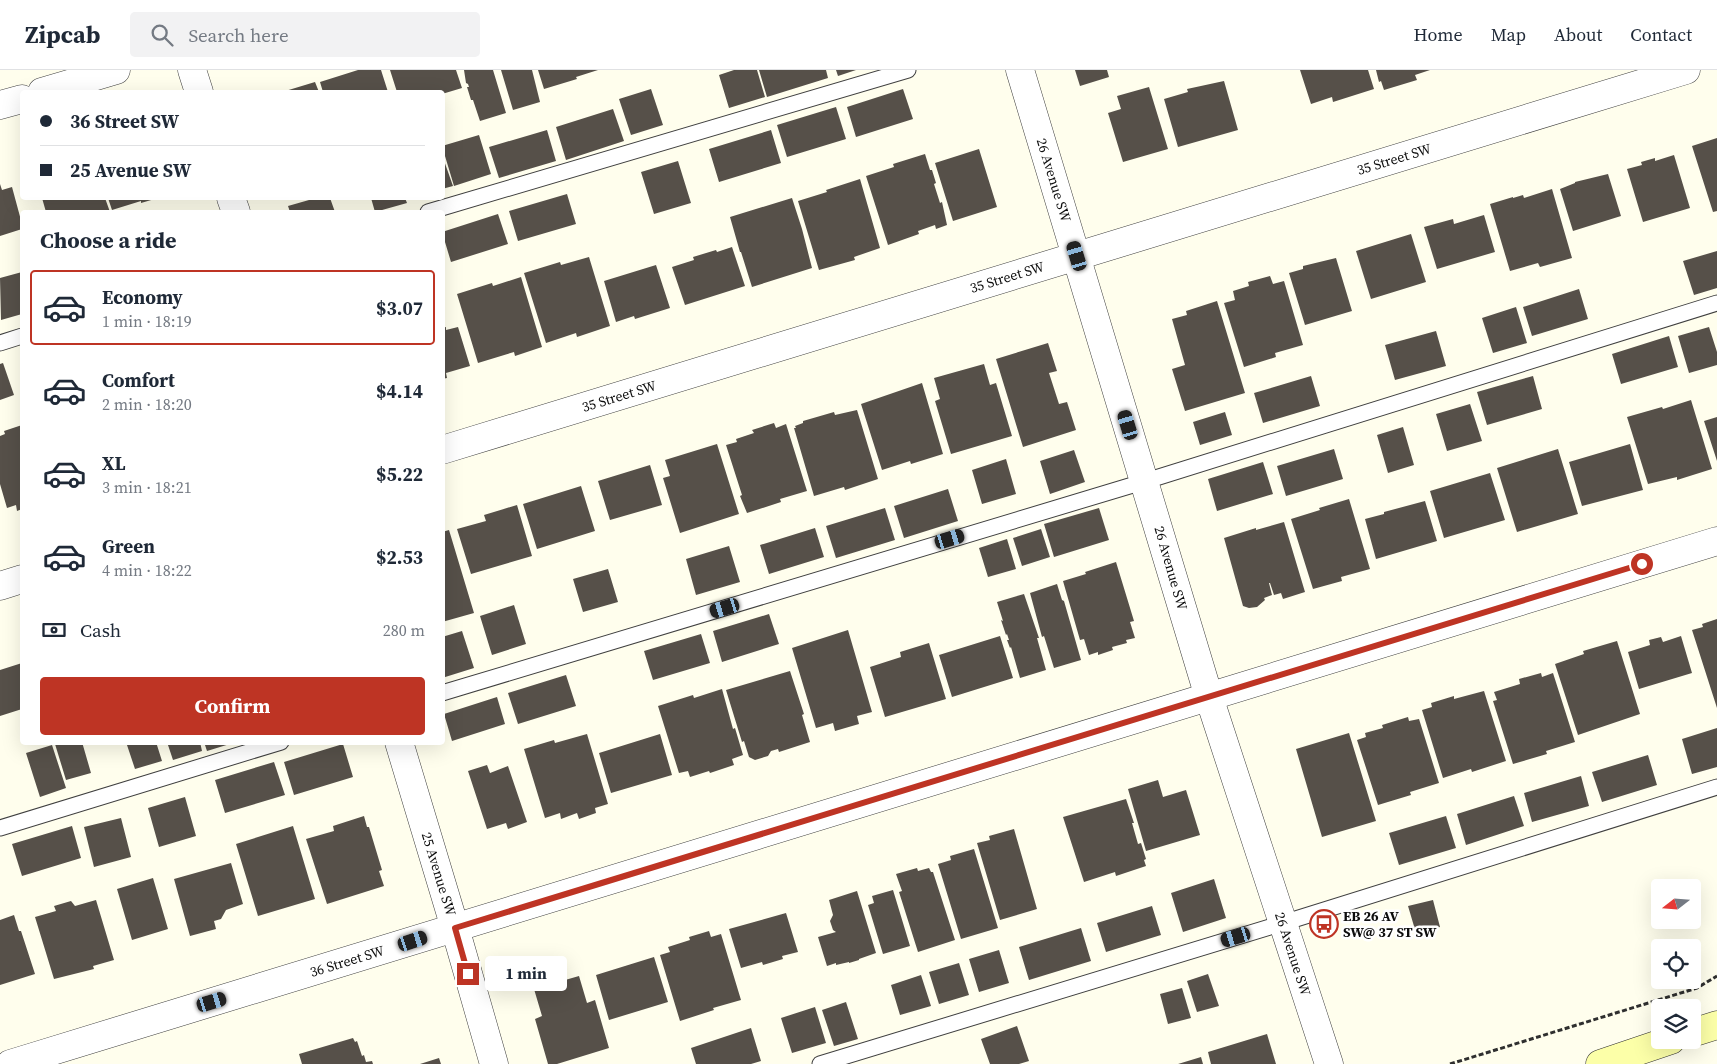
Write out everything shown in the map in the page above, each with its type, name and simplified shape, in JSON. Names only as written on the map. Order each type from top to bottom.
[{"type":"main road","points":[[1701,1030],[1717,1025]]},
{"type":"main road","points":[[1600,1064],[1651,1047]]},
{"type":"street","points":[[49,90],[116,70]]},
{"type":"street","points":[[192,70],[198,90]]},
{"type":"street","name":"26 Avenue SW","points":[[1020,70],[1146,481],[1209,697],[1329,1064]]},
{"type":"street","name":"35 Street SW","points":[[445,449],[1686,70]]},
{"type":"street","points":[[0,105],[20,99]]},
{"type":"street","name":"36 Street SW","points":[[10,1064],[1717,542]]},
{"type":"street","points":[[0,586],[20,580]]},
{"type":"street","name":"25 Avenue SW","points":[[400,745],[494,1064]]},
{"type":"lane","points":[[435,210],[908,70]]},
{"type":"lane","points":[[445,692],[1146,481],[1717,303]]},
{"type":"lane","points":[[0,343],[20,337]]},
{"type":"lane","points":[[0,828],[271,745]]},
{"type":"lane","points":[[820,1064],[1283,923],[1717,787]]},
{"type":"path","points":[[1450,1064],[1697,988],[1717,976]]},
{"type":"building","points":[[358,70],[381,70],[387,90],[322,90],[320,82]]},
{"type":"building","points":[[390,70],[456,70],[462,88],[445,93],[445,90],[396,90]]},
{"type":"building","points":[[464,70],[493,70],[506,113],[480,121],[473,100],[471,100]]},
{"type":"building","points":[[501,70],[532,70],[540,102],[513,110]]},
{"type":"building","points":[[538,70],[598,70],[576,77],[577,79],[544,89]]},
{"type":"building","points":[[734,70],[757,70],[765,97],[729,108],[719,75]]},
{"type":"building","points":[[759,70],[826,70],[828,78],[767,97]]},
{"type":"building","points":[[836,70],[856,70],[838,76]]},
{"type":"building","points":[[1075,70],[1107,70],[1109,77],[1080,86]]},
{"type":"building","points":[[1300,70],[1368,70],[1374,89],[1333,102],[1332,97],[1311,104]]},
{"type":"building","points":[[1376,70],[1430,70],[1415,75],[1417,80],[1384,90],[1381,81],[1379,82]]},
{"type":"building","points":[[1224,81],[1238,130],[1178,147],[1164,99],[1188,92],[1187,89]]},
{"type":"building","points":[[315,82],[318,90],[289,90]]},
{"type":"building","points":[[1149,87],[1168,149],[1123,162],[1108,113],[1121,109],[1117,96]]},
{"type":"building","points":[[651,89],[663,125],[631,135],[619,99]]},
{"type":"building","points":[[903,89],[913,119],[856,137],[847,107]]},
{"type":"building","points":[[836,107],[846,139],[787,157],[777,125]]},
{"type":"building","points":[[613,109],[624,141],[566,160],[556,127]]},
{"type":"building","points":[[547,130],[556,161],[499,178],[489,147]]},
{"type":"building","points":[[771,130],[781,163],[719,182],[709,149]]},
{"type":"building","points":[[479,135],[491,174],[454,186],[445,156],[445,145]]},
{"type":"building","points":[[1717,138],[1717,211],[1713,212],[1692,146]]},
{"type":"building","points":[[979,149],[997,207],[953,221],[935,163]]},
{"type":"building","points":[[925,154],[936,183],[934,184],[940,203],[942,202],[947,225],[936,229],[935,225],[918,231],[919,234],[888,245],[866,176],[894,167],[893,164]]},
{"type":"building","points":[[1674,155],[1690,208],[1643,222],[1627,169],[1642,165],[1641,162],[1655,158],[1655,161]]},
{"type":"building","points":[[678,161],[691,203],[654,214],[641,172]]},
{"type":"building","points":[[445,163],[453,186],[445,188]]},
{"type":"building","points":[[1608,174],[1621,216],[1573,231],[1560,189],[1575,182]]},
{"type":"building","points":[[860,179],[880,248],[854,257],[855,260],[819,270],[798,201]]},
{"type":"building","points":[[0,184],[2,190],[12,187],[20,217],[20,230],[0,236]]},
{"type":"building","points":[[1552,189],[1572,258],[1540,267],[1538,263],[1510,271],[1490,204],[1523,195],[1524,198]]},
{"type":"building","points":[[567,194],[576,224],[518,241],[509,211]]},
{"type":"building","points":[[792,198],[812,268],[752,287],[730,217]]},
{"type":"building","points":[[43,200],[106,200],[109,210],[45,210]]},
{"type":"building","points":[[109,200],[151,200],[141,203],[141,201],[112,210]]},
{"type":"building","points":[[309,200],[331,200],[334,210],[289,210],[288,206]]},
{"type":"building","points":[[372,200],[406,200],[407,203],[382,210],[374,210]]},
{"type":"building","points":[[498,214],[508,244],[451,262],[445,242],[445,231]]},
{"type":"building","points":[[1484,215],[1495,252],[1437,269],[1424,227],[1453,219],[1454,224]]},
{"type":"building","points":[[1411,234],[1426,282],[1371,299],[1356,251]]},
{"type":"building","points":[[732,247],[745,286],[685,305],[672,267],[694,260],[693,257]]},
{"type":"building","points":[[1717,251],[1717,288],[1694,295],[1683,261]]},
{"type":"building","points":[[589,257],[610,326],[577,337],[576,333],[546,343],[524,273],[560,262],[561,265]]},
{"type":"building","points":[[1336,258],[1352,311],[1305,325],[1289,273],[1303,269],[1303,266]]},
{"type":"building","points":[[656,265],[670,308],[635,319],[634,316],[616,322],[604,281]]},
{"type":"building","points":[[20,273],[20,315],[1,320],[0,278]]},
{"type":"building","points":[[1270,276],[1273,284],[1284,281],[1303,345],[1275,353],[1276,357],[1244,367],[1224,303],[1235,300],[1233,291],[1249,286],[1248,282]]},
{"type":"building","points":[[521,277],[542,347],[515,356],[514,352],[478,363],[457,294],[492,283],[493,286]]},
{"type":"building","points":[[1579,289],[1588,319],[1532,336],[1523,307]]},
{"type":"building","points":[[1217,301],[1245,393],[1185,411],[1172,369],[1185,365],[1172,319],[1187,315],[1186,311]]},
{"type":"building","points":[[1516,307],[1527,343],[1493,353],[1482,318]]},
{"type":"building","points":[[445,327],[446,330],[458,327],[470,366],[446,373],[447,378],[445,378]]},
{"type":"building","points":[[1709,327],[1717,352],[1717,365],[1689,373],[1678,336]]},
{"type":"building","points":[[1436,331],[1446,366],[1395,380],[1385,345]]},
{"type":"building","points":[[1669,336],[1678,367],[1621,384],[1612,354]]},
{"type":"building","points":[[1048,343],[1057,371],[1049,373],[1059,404],[1067,402],[1076,430],[1023,447],[996,359]]},
{"type":"building","points":[[3,363],[14,395],[0,400],[0,364]]},
{"type":"building","points":[[984,364],[990,385],[996,383],[1012,436],[951,454],[935,401],[940,399],[934,378]]},
{"type":"building","points":[[1311,376],[1320,406],[1263,423],[1254,393]]},
{"type":"building","points":[[1533,376],[1542,409],[1487,425],[1477,392]]},
{"type":"building","points":[[922,383],[943,454],[911,464],[910,461],[882,470],[861,404]]},
{"type":"building","points":[[1691,400],[1712,469],[1677,480],[1677,477],[1648,484],[1627,417],[1662,407],[1663,409]]},
{"type":"building","points":[[1470,404],[1482,441],[1447,451],[1436,414]]},
{"type":"building","points":[[857,410],[878,479],[845,490],[844,487],[814,496],[795,426],[803,423],[803,421],[834,412],[835,415]]},
{"type":"building","points":[[1225,412],[1232,435],[1200,445],[1193,422]]},
{"type":"building","points":[[1717,417],[1717,461],[1704,421]]},
{"type":"building","points":[[774,423],[776,428],[786,424],[807,491],[780,499],[781,502],[747,513],[740,496],[742,495],[726,445],[737,442],[736,439],[754,433],[752,430]]},
{"type":"building","points":[[20,426],[20,510],[17,511],[16,505],[7,508],[0,484],[0,436],[5,434],[4,431]]},
{"type":"building","points":[[1403,427],[1414,465],[1388,473],[1377,435]]},
{"type":"building","points":[[717,444],[739,514],[680,533],[663,478],[670,476],[665,460]]},
{"type":"building","points":[[1630,444],[1643,490],[1582,506],[1569,462]]},
{"type":"building","points":[[1334,449],[1343,479],[1286,496],[1277,466]]},
{"type":"building","points":[[1558,449],[1578,514],[1517,532],[1497,468]]},
{"type":"building","points":[[1074,450],[1085,482],[1050,494],[1040,461]]},
{"type":"building","points":[[1006,459],[1016,494],[982,504],[972,470]]},
{"type":"building","points":[[1263,462],[1273,494],[1217,511],[1208,479]]},
{"type":"building","points":[[650,465],[662,505],[610,520],[598,481]]},
{"type":"building","points":[[1490,473],[1505,520],[1444,538],[1430,491]]},
{"type":"building","points":[[581,486],[595,531],[537,549],[523,504]]},
{"type":"building","points":[[948,489],[958,521],[904,538],[894,506]]},
{"type":"building","points":[[1349,499],[1370,569],[1341,577],[1342,581],[1313,589],[1291,519]]},
{"type":"building","points":[[1425,501],[1437,541],[1376,559],[1365,519]]},
{"type":"building","points":[[517,505],[532,556],[471,574],[457,529],[486,521],[484,515]]},
{"type":"building","points":[[885,508],[895,540],[836,558],[826,526]]},
{"type":"building","points":[[1099,508],[1109,540],[1054,557],[1044,524]]},
{"type":"building","points":[[1284,522],[1305,592],[1283,599],[1281,593],[1274,595],[1269,583],[1272,595],[1264,598],[1265,600],[1257,607],[1249,608],[1243,606],[1224,538]]},
{"type":"building","points":[[815,528],[824,557],[769,574],[760,545]]},
{"type":"building","points":[[1041,529],[1050,557],[1022,566],[1013,538]]},
{"type":"building","points":[[449,530],[474,613],[445,621],[445,531]]},
{"type":"building","points":[[1007,539],[1016,569],[988,577],[979,548]]},
{"type":"building","points":[[729,546],[740,582],[696,595],[686,559]]},
{"type":"building","points":[[1116,562],[1134,621],[1130,622],[1135,638],[1126,640],[1127,643],[1112,647],[1113,650],[1098,655],[1098,652],[1089,655],[1084,639],[1080,640],[1063,581]]},
{"type":"building","points":[[608,569],[618,602],[583,612],[573,579]]},
{"type":"building","points":[[1057,584],[1064,601],[1081,660],[1054,668],[1044,636],[1042,637],[1030,593]]},
{"type":"building","points":[[1024,594],[1039,638],[1037,638],[1046,670],[1020,678],[997,602]]},
{"type":"building","points":[[514,605],[526,644],[492,655],[480,616]]},
{"type":"building","points":[[769,614],[779,644],[722,662],[713,631]]},
{"type":"building","points":[[1717,619],[1717,708],[1692,630],[1703,627],[1702,624]]},
{"type":"building","points":[[848,630],[872,712],[857,716],[859,724],[835,731],[833,723],[816,728],[792,648]]},
{"type":"building","points":[[462,631],[474,668],[445,677],[445,636]]},
{"type":"building","points":[[701,634],[710,663],[653,680],[644,651]]},
{"type":"building","points":[[1000,636],[1013,678],[952,697],[939,655]]},
{"type":"building","points":[[1681,636],[1692,673],[1639,689],[1628,652],[1650,645],[1649,640],[1661,637],[1663,642]]},
{"type":"building","points":[[1617,641],[1640,714],[1578,735],[1555,664],[1584,654],[1583,651]]},
{"type":"building","points":[[929,643],[946,699],[885,717],[870,667],[901,657],[900,652]]},
{"type":"building","points":[[20,664],[20,710],[0,716],[0,670]]},
{"type":"building","points":[[790,671],[804,714],[802,715],[810,742],[779,752],[778,749],[771,751],[768,756],[755,760],[749,757],[744,741],[742,742],[726,690]]},
{"type":"building","points":[[1541,673],[1542,677],[1553,673],[1575,742],[1546,751],[1547,754],[1513,764],[1493,701],[1497,700],[1494,692],[1520,684],[1519,679]]},
{"type":"building","points":[[566,675],[576,706],[518,724],[508,693]]},
{"type":"building","points":[[722,689],[733,729],[735,728],[743,755],[732,759],[734,765],[710,773],[709,771],[690,777],[688,771],[679,773],[658,706],[693,695],[694,698]]},
{"type":"building","points":[[1484,691],[1506,761],[1472,772],[1471,769],[1443,778],[1422,710],[1432,707],[1431,703],[1454,696],[1454,699]]},
{"type":"building","points":[[497,697],[505,724],[452,741],[445,714]]},
{"type":"building","points":[[1408,717],[1409,721],[1419,719],[1439,783],[1410,792],[1411,795],[1378,805],[1357,740],[1366,737],[1365,733],[1383,728],[1382,725]]},
{"type":"building","points":[[1717,728],[1717,767],[1692,774],[1682,739]]},
{"type":"building","points":[[1349,733],[1376,821],[1322,837],[1296,749]]},
{"type":"building","points":[[587,734],[608,804],[595,808],[596,813],[579,819],[577,813],[561,819],[560,813],[545,818],[524,749],[554,740],[555,743]]},
{"type":"building","points":[[660,734],[672,775],[611,793],[599,753]]},
{"type":"building","points":[[52,745],[66,788],[40,797],[26,753]]},
{"type":"building","points":[[55,745],[83,745],[91,773],[66,780]]},
{"type":"building","points":[[127,745],[157,745],[162,761],[135,769]]},
{"type":"building","points":[[168,745],[201,745],[202,751],[173,760]]},
{"type":"building","points":[[205,745],[226,745],[207,751]]},
{"type":"building","points":[[343,745],[353,777],[294,795],[284,762]]},
{"type":"building","points":[[1648,755],[1657,785],[1602,802],[1592,772]]},
{"type":"building","points":[[274,762],[285,795],[225,813],[215,780]]},
{"type":"building","points":[[487,765],[490,773],[508,766],[527,822],[508,829],[506,823],[487,829],[468,771]]},
{"type":"building","points":[[1581,776],[1589,806],[1532,822],[1524,793]]},
{"type":"building","points":[[1158,780],[1163,797],[1186,790],[1200,835],[1146,851],[1128,789]]},
{"type":"building","points":[[1514,796],[1524,826],[1466,845],[1457,814]]},
{"type":"building","points":[[185,797],[196,836],[159,847],[148,808]]},
{"type":"building","points":[[1126,799],[1134,823],[1132,823],[1138,844],[1141,843],[1146,859],[1144,860],[1146,866],[1116,876],[1115,872],[1084,882],[1063,817]]},
{"type":"building","points":[[364,816],[382,870],[379,871],[384,886],[327,904],[306,839],[334,831],[333,826]]},
{"type":"building","points":[[1446,816],[1456,848],[1399,865],[1389,833]]},
{"type":"building","points":[[121,818],[131,857],[94,867],[84,827]]},
{"type":"building","points":[[72,826],[81,858],[22,876],[12,844]]},
{"type":"building","points":[[293,826],[315,899],[258,916],[236,844]]},
{"type":"building","points":[[1014,829],[1037,909],[1000,920],[977,843],[990,840],[989,836]]},
{"type":"building","points":[[974,849],[998,928],[961,939],[938,864],[951,860],[950,856]]},
{"type":"building","points":[[231,863],[243,904],[226,910],[221,919],[214,921],[216,929],[190,936],[174,879]]},
{"type":"building","points":[[917,868],[918,871],[929,868],[933,872],[955,940],[918,952],[899,892],[902,891],[896,874]]},
{"type":"building","points":[[153,878],[168,929],[132,940],[117,889]]},
{"type":"building","points":[[1214,879],[1226,918],[1183,932],[1171,893]]},
{"type":"building","points":[[893,890],[910,946],[883,954],[868,905],[874,903],[872,896]]},
{"type":"building","points":[[857,891],[876,953],[849,963],[836,965],[836,963],[827,966],[818,937],[836,932],[833,930],[830,921],[833,915],[829,900]]},
{"type":"building","points":[[96,900],[114,960],[93,966],[94,969],[54,979],[35,917],[56,911],[54,906],[71,901],[75,906]]},
{"type":"building","points":[[1433,900],[1440,927],[1416,933],[1408,906]]},
{"type":"building","points":[[1152,906],[1161,935],[1106,952],[1097,923]]},
{"type":"building","points":[[786,913],[798,952],[782,956],[783,959],[763,965],[762,962],[741,968],[729,929]]},
{"type":"building","points":[[14,915],[35,974],[0,985],[0,920]]},
{"type":"building","points":[[1081,928],[1091,961],[1029,980],[1019,947]]},
{"type":"building","points":[[709,931],[711,937],[721,934],[741,1000],[713,1008],[714,1010],[680,1021],[660,955],[670,952],[668,947],[690,940],[689,937]]},
{"type":"building","points":[[999,950],[1009,983],[979,992],[969,959]]},
{"type":"building","points":[[654,957],[668,1002],[609,1020],[596,975]]},
{"type":"building","points":[[959,963],[969,995],[939,1004],[929,972]]},
{"type":"building","points":[[1208,974],[1219,1006],[1197,1012],[1187,981]]},
{"type":"building","points":[[921,975],[931,1006],[900,1015],[891,985]]},
{"type":"building","points":[[579,976],[587,1003],[595,1000],[609,1048],[557,1064],[548,1064],[535,1019],[542,1016],[534,989]]},
{"type":"building","points":[[1182,988],[1191,1018],[1168,1024],[1160,994]]},
{"type":"building","points":[[846,1002],[858,1039],[834,1046],[822,1010]]},
{"type":"building","points":[[815,1007],[826,1043],[792,1053],[781,1018]]},
{"type":"building","points":[[1017,1026],[1029,1061],[1019,1064],[990,1064],[981,1039]]},
{"type":"building","points":[[751,1028],[761,1061],[751,1064],[696,1064],[691,1048]]},
{"type":"building","points":[[1267,1034],[1276,1064],[1211,1064],[1208,1052]]},
{"type":"building","points":[[353,1038],[355,1042],[357,1041],[366,1062],[372,1061],[373,1064],[302,1064],[299,1054]]},
{"type":"building","points":[[1201,1057],[1203,1064],[1178,1064]]},
{"type":"building","points":[[439,1058],[441,1064],[420,1064]]},
{"type":"place","name":"EB 26 AV SW@ 37 ST SW","points":[[1324,924]]},
{"type":"route","points":[[468,974],[455,928],[1642,564]]}]
